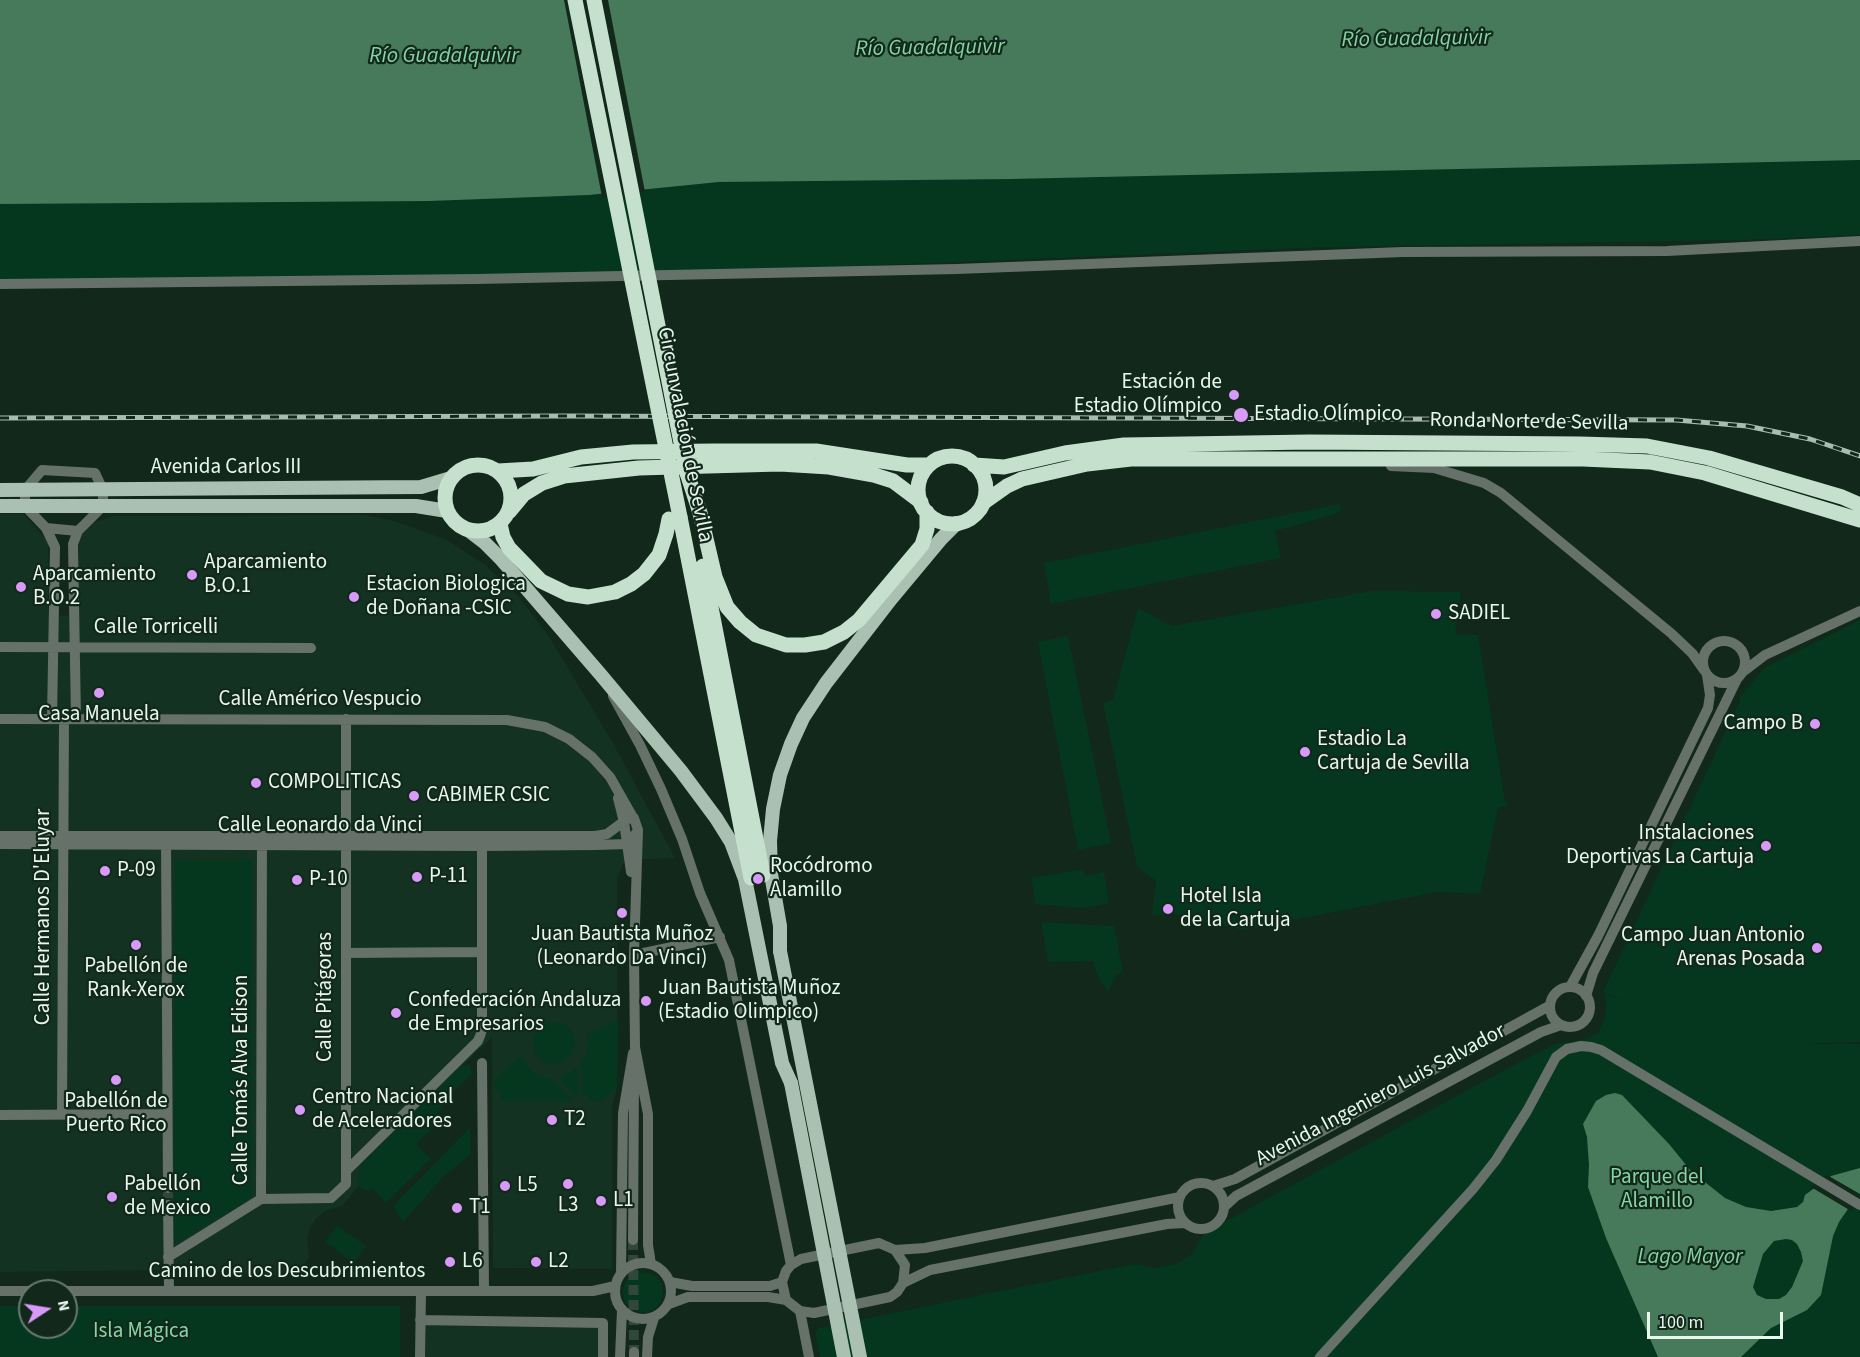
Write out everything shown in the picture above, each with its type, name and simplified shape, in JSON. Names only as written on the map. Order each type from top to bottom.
[{"type":"highway","name":"Circunvalación de Sevilla","points":[[575,0],[667,459],[686,516],[757,877]]},
{"type":"highway","name":"Circunvalación de Sevilla","points":[[594,0],[687,473],[686,516]]},
{"type":"highway","name":"Ronda Norte de Sevilla","points":[[451,478],[468,466],[478,464],[498,471],[533,469],[581,457],[633,452],[816,451],[907,465],[929,465],[947,457],[957,456],[975,465],[1004,467],[1065,453],[1125,444],[1580,444],[1647,446],[1729,471],[1842,497],[1860,505]]},
{"type":"highway","name":"Ronda Norte de Sevilla","points":[[957,523],[968,521],[975,516],[983,503],[1006,486],[1022,479],[1068,468],[1131,459],[1619,460],[1707,465]]},
{"type":"highway","points":[[451,478],[446,488],[447,511],[452,519],[468,530],[479,531],[490,530],[505,518],[524,494],[542,483],[564,476],[639,468],[718,465],[780,464],[874,475],[893,481],[936,519],[946,523],[957,523]]},
{"type":"highway","points":[[498,471],[506,479],[511,489],[512,501],[505,518],[503,537],[508,548],[541,581],[568,594],[588,597],[615,592],[644,574],[659,555],[666,534],[686,516],[727,607],[740,622],[756,634],[775,642],[795,646],[815,644],[834,638],[859,620],[922,545],[927,529],[919,482],[929,465]]},
{"type":"highway","points":[[975,465],[985,482],[986,493],[983,503]]},
{"type":"highway","name":"Ronda Norte de Sevilla","points":[[1729,471],[1860,520]]},
{"type":"main road","name":"Avenida Carlos III","points":[[0,490],[420,487],[451,478]]},
{"type":"main road","name":"Avenida Carlos III","points":[[0,506],[416,506],[447,511]]},
{"type":"main road","points":[[844,1357],[791,1083],[782,1063],[757,877],[770,842],[775,797],[791,744],[803,718],[826,683],[891,599],[957,523]]},
{"type":"main road","points":[[468,530],[500,558],[681,771],[757,877],[780,951],[860,1357]]},
{"type":"street","points":[[0,284],[477,279],[946,269],[1403,252],[1667,251],[1860,242]]},
{"type":"street","points":[[1310,458],[1434,468],[1484,483],[1501,494],[1672,634],[1719,683],[1726,683],[1740,675],[1765,655],[1860,611]]},
{"type":"street","points":[[42,470],[95,473],[103,490],[103,506],[78,531],[73,544],[75,648],[64,719],[53,648],[55,547],[46,528],[25,506],[25,490],[42,470]]},
{"type":"street","points":[[46,528],[78,531]]},
{"type":"street","points":[[1570,987],[1598,936],[1708,708],[1710,700],[1703,661],[1706,650],[1712,644],[1723,641],[1732,642],[1741,649],[1745,659],[1740,675],[1593,973],[1586,996]]},
{"type":"street","name":"Calle Torricelli","points":[[0,647],[311,648]]},
{"type":"street","points":[[601,675],[662,789],[700,893],[729,960],[791,1265]]},
{"type":"street","name":"Calle Américo Vespucio","points":[[0,719],[507,720],[545,727],[592,756],[615,786],[631,830],[635,896],[635,1047],[648,1114],[648,1245],[651,1264]]},
{"type":"street","name":"Calle Hermanos D'Eluyar","points":[[62,1114],[64,719]]},
{"type":"street","name":"Calle Pitágoras","points":[[261,1199],[331,1198],[346,1184],[346,719]]},
{"type":"street","name":"Calle Américo Vespucio","points":[[631,830],[635,896]]},
{"type":"street","name":"Calle Leonardo da Vinci","points":[[0,836],[64,840],[482,841],[595,836],[631,830]]},
{"type":"street","name":"Calle Leonardo da Vinci","points":[[482,841],[631,830]]},
{"type":"street","name":"Calle Leonardo da Vinci","points":[[0,844],[64,840]]},
{"type":"street","points":[[166,840],[168,1188]]},
{"type":"street","name":"Calle Tomás Alva Edison","points":[[168,1257],[261,1199],[262,841]]},
{"type":"street","points":[[346,1171],[478,1041],[482,1030],[482,841]]},
{"type":"street","points":[[634,955],[720,937]]},
{"type":"street","points":[[346,953],[481,952]]},
{"type":"street","points":[[1576,988],[1586,996],[1589,1002],[1588,1015],[1580,1024],[1564,1026],[1552,1017],[1549,1006],[1558,990],[1576,988]]},
{"type":"street","name":"Avenida Ingeniero Luis Salvador","points":[[1213,1186],[1235,1179],[1549,1006]]},
{"type":"street","points":[[1564,1026],[1567,1049]]},
{"type":"street","name":"Avenida Ingeniero Luis Salvador","points":[[1224,1207],[1236,1196],[1541,1032],[1564,1026]]},
{"type":"street","points":[[1320,1357],[1473,1190],[1496,1160],[1527,1111],[1556,1057],[1567,1049],[1581,1046],[1601,1050],[1860,1205]]},
{"type":"street","points":[[633,1240],[635,1047]]},
{"type":"street","name":"Calle Américo Vespucio","points":[[621,1274],[623,1113],[635,1047]]},
{"type":"street","points":[[482,1063],[484,1290]]},
{"type":"street","points":[[0,1115],[167,1114]]},
{"type":"street","points":[[903,1283],[930,1270],[1167,1224],[1185,1223],[1198,1229],[1206,1229],[1218,1221],[1224,1207],[1222,1199],[1213,1186],[1191,1185],[1185,1189],[1179,1197],[1178,1211],[1185,1223]]},
{"type":"street","points":[[895,1250],[926,1248],[1179,1197]]},
{"type":"street","points":[[168,1205],[169,1292]]},
{"type":"street","points":[[873,1244],[886,1245],[895,1250],[905,1265],[903,1283],[890,1298],[814,1313],[800,1311],[786,1300],[783,1293],[782,1282],[786,1271],[801,1259],[873,1244]]},
{"type":"street","points":[[640,1263],[651,1264],[659,1268],[670,1282],[672,1293],[669,1304],[660,1315],[654,1318],[637,1319],[622,1310],[617,1303],[615,1286],[621,1274],[629,1266],[640,1263]]},
{"type":"street","points":[[670,1282],[688,1286],[770,1286],[782,1282]]},
{"type":"street","name":"Camino de los Descubrimientos","points":[[78,1291],[593,1291],[615,1286]]},
{"type":"street","points":[[0,1291],[18,1291]]},
{"type":"street","points":[[420,1357],[421,1292]]},
{"type":"street","points":[[669,1304],[688,1297],[768,1297],[786,1300]]},
{"type":"street","points":[[620,1357],[622,1310]]},
{"type":"street","points":[[800,1311],[809,1357]]},
{"type":"street","points":[[647,1357],[648,1337],[654,1318]]},
{"type":"street","points":[[420,1320],[603,1323],[603,1357]]},
{"type":"shaded area","points":[[0,514],[24,514],[48,542],[48,616],[78,615],[79,538],[95,522],[114,516],[364,515],[394,521],[445,539],[484,564],[517,595],[548,635],[614,745],[675,858],[625,860],[617,879],[617,1087],[612,1106],[612,1269],[493,1268],[492,1037],[360,1166],[358,1187],[342,1206],[325,1211],[316,1219],[307,1238],[309,1256],[298,1276],[169,1270],[0,1272]]},
{"type":"shaded area","points":[[420,1320],[603,1323],[603,1357],[420,1357]]},
{"type":"green space","points":[[1860,160],[1860,235],[1742,240],[1326,247],[609,276],[0,283],[0,203],[589,195],[719,182]]},
{"type":"green space","points":[[1340,504],[1341,510],[1336,514],[1275,531],[1281,558],[1051,604],[1044,563]]},
{"type":"green space","name":"Estadio La Cartuja de Sevilla","points":[[1372,591],[1461,592],[1455,634],[1478,635],[1505,802],[1509,805],[1498,808],[1480,894],[1436,892],[1243,930],[1167,912],[1165,916],[1152,914],[1156,881],[1137,867],[1103,703],[1113,700],[1138,608],[1172,626]]},
{"type":"green space","name":"Parque del Alamillo","points":[[1860,620],[1860,1042],[1800,1044],[1860,1044],[1860,1357],[820,1357],[816,1336],[819,1328],[1134,1264],[1155,1268],[1176,1264],[1192,1254],[1204,1233],[1555,1044],[1583,1040],[1594,1035],[1600,1030],[1605,1017],[1607,1004],[1604,993],[1644,1008],[1603,992],[1740,697],[1764,668]]},
{"type":"green space","points":[[1068,636],[1111,843],[1078,850],[1038,642]]},
{"type":"green space","points":[[175,860],[252,860],[252,1197],[174,1244]]},
{"type":"green space","points":[[1083,869],[1085,876],[1104,872],[1109,903],[1083,908],[1036,904],[1031,878]]},
{"type":"green space","points":[[1041,922],[1114,926],[1123,972],[1116,975],[1108,992],[1097,975],[1093,961],[1048,962]]},
{"type":"green space","points":[[618,1019],[617,1087],[600,1102],[589,1101],[588,1096],[582,1096],[581,1064],[587,1053],[586,1035]]},
{"type":"green space","points":[[554,1022],[562,1023],[569,1028],[574,1035],[574,1051],[569,1058],[562,1063],[554,1064],[546,1063],[539,1058],[534,1051],[533,1043],[534,1035],[539,1028],[546,1023]]},
{"type":"green space","points":[[521,1055],[530,1069],[536,1074],[553,1080],[575,1101],[500,1101],[500,1091],[495,1091],[494,1080]]},
{"type":"green space","points":[[470,1065],[472,1073],[452,1093],[438,1113],[432,1129],[416,1144],[431,1159],[386,1203],[372,1188],[369,1191],[358,1187],[360,1166],[461,1067]]},
{"type":"green space","points":[[578,1067],[578,1100],[559,1078]]},
{"type":"green space","points":[[470,1127],[471,1154],[443,1177],[403,1222],[393,1206]]},
{"type":"green space","points":[[337,1225],[366,1246],[354,1263],[325,1242]]},
{"type":"green space","points":[[643,1272],[651,1273],[657,1278],[662,1284],[662,1300],[657,1306],[651,1311],[643,1312],[635,1311],[629,1306],[624,1300],[623,1292],[624,1284],[629,1278],[635,1273]]},
{"type":"green space","name":"Isla Mágica","points":[[0,1306],[18,1306],[18,1339],[78,1339],[78,1306],[400,1306],[400,1357],[0,1357]]},
{"type":"water","name":"Río Guadalquivir","points":[[0,0],[1860,0],[1860,160],[1011,179],[719,182],[589,195],[429,201],[0,204]]},
{"type":"water","name":"Lago Mayor","points":[[1615,1093],[1622,1095],[1669,1144],[1691,1171],[1725,1198],[1746,1207],[1771,1211],[1797,1207],[1803,1202],[1805,1195],[1831,1176],[1860,1168],[1860,1198],[1848,1209],[1833,1236],[1821,1295],[1807,1310],[1771,1328],[1741,1357],[1658,1357],[1606,1238],[1588,1187],[1587,1137],[1583,1124],[1596,1101]],"holes":[[[1792,1240],[1797,1244],[1803,1261],[1792,1287],[1786,1295],[1779,1299],[1766,1299],[1757,1295],[1753,1287],[1763,1254],[1774,1241]]]},
{"type":"pier","points":[[564,0],[608,0],[645,192],[602,197]]},
{"type":"pier","points":[[1827,1175],[1860,1194],[1860,1202],[1851,1211],[1811,1187]]},
{"type":"tunnel","points":[[168,1188],[168,1205]]},
{"type":"tunnel","points":[[633,1240],[634,1352]]},
{"type":"railway","points":[[0,418],[563,416],[1676,420],[1747,426],[1810,439],[1860,456]]},
{"type":"place","name":"Estación de Estadio Olímpico","points":[[1234,395]]},
{"type":"place","name":"Estadio Olímpico","points":[[1241,415]]},
{"type":"place","name":"Aparcamiento B.O.1","points":[[192,575]]},
{"type":"place","name":"Aparcamiento B.O.2","points":[[21,587]]},
{"type":"place","name":"Estacion Biologica de Doñana -CSIC","points":[[354,597]]},
{"type":"place","name":"SADIEL","points":[[1436,614]]},
{"type":"place","name":"Casa Manuela","points":[[99,693]]},
{"type":"place","name":"Campo B","points":[[1815,724]]},
{"type":"place","name":"Estadio La Cartuja de Sevilla","points":[[1305,752]]},
{"type":"place","name":"COMPOLITICAS","points":[[256,783]]},
{"type":"place","name":"CABIMER CSIC","points":[[414,796]]},
{"type":"place","name":"Instalaciones Deportivas La Cartuja","points":[[1766,846]]},
{"type":"place","name":"P-09","points":[[105,871]]},
{"type":"place","name":"P-11","points":[[417,877]]},
{"type":"place","name":"Rocódromo Alamillo","points":[[758,879]]},
{"type":"place","name":"P-10","points":[[297,880]]},
{"type":"place","name":"Hotel Isla de la Cartuja","points":[[1168,909]]},
{"type":"place","name":"Juan Bautista Muñoz (Leonardo Da Vinci)","points":[[622,913]]},
{"type":"place","name":"Pabellón de Rank-Xerox","points":[[136,945]]},
{"type":"place","name":"Campo Juan Antonio Arenas Posada","points":[[1817,948]]},
{"type":"place","name":"Juan Bautista Muñoz (Estadio Olimpico)","points":[[646,1001]]},
{"type":"place","name":"Confederación Andaluza de Empresarios","points":[[396,1013]]},
{"type":"place","name":"Pabellón de Puerto Rico","points":[[116,1080]]},
{"type":"place","name":"Centro Nacional de Aceleradores","points":[[300,1110]]},
{"type":"place","name":"T2","points":[[552,1120]]},
{"type":"place","name":"L3","points":[[568,1184]]},
{"type":"place","name":"L5","points":[[505,1186]]},
{"type":"place","name":"Pabellón de Mexico","points":[[112,1197]]},
{"type":"place","name":"L1","points":[[601,1201]]},
{"type":"place","name":"T1","points":[[457,1208]]},
{"type":"place","name":"L6","points":[[450,1262]]},
{"type":"place","name":"L2","points":[[536,1262]]}]
